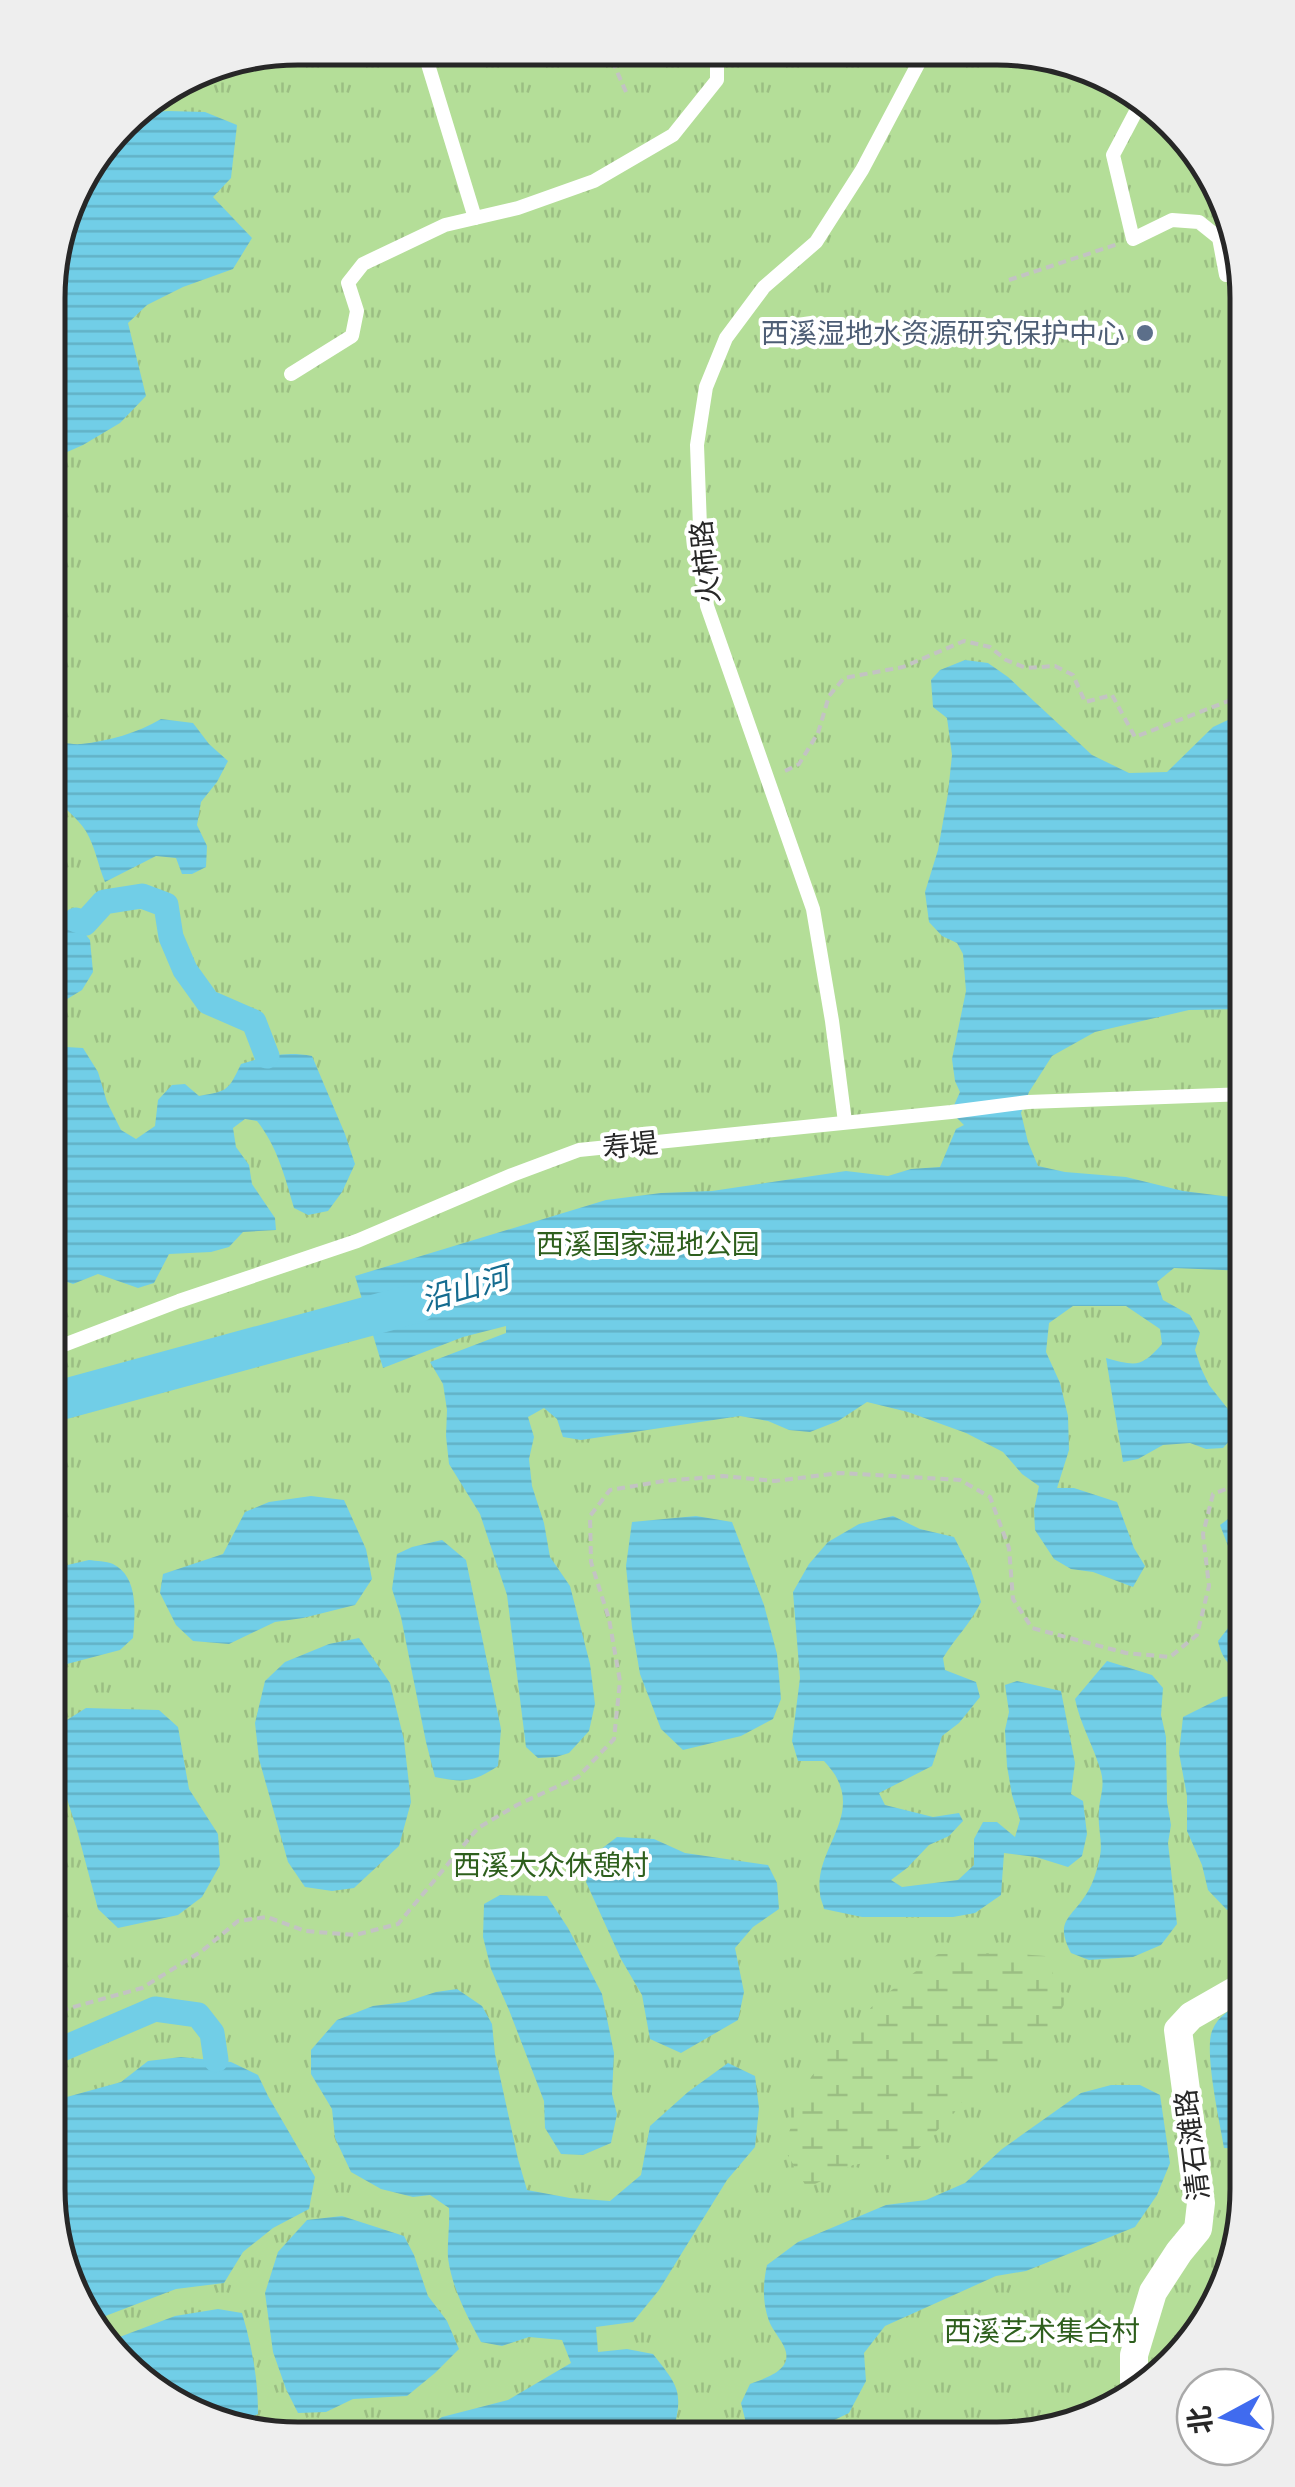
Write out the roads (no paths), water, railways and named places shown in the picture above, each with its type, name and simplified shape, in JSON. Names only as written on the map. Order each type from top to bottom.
[{"type":"street","name":"清石滩路","points":[[1134,2377],[1134,2355],[1153,2292],[1198,2229],[1201,2204],[1178,2030],[1191,2016],[1230,1994]]},
{"type":"lane","points":[[428,65],[476,218]]},
{"type":"lane","points":[[291,374],[352,336],[358,311],[348,283],[363,264],[445,226],[518,208],[594,181],[673,135],[717,80],[717,65]]},
{"type":"lane","name":"火柿路","points":[[845,1122],[813,910],[707,606],[700,554],[697,445],[706,387],[726,338],[764,287],[816,242],[862,170],[918,65]]},
{"type":"lane","points":[[1136,112],[1113,155],[1132,240],[1172,220],[1200,222],[1218,238],[1226,274]]},
{"type":"lane","name":"寿堤","points":[[65,1345],[179,1301],[358,1241],[579,1150],[1028,1102],[1230,1095]]},
{"type":"water","points":[[158,112],[205,112],[237,125],[231,178],[213,197],[252,238],[233,269],[147,305],[128,323],[146,396],[120,423],[65,453],[65,298],[69,253],[77,223],[104,169],[123,144]]},
{"type":"water","points":[[965,660],[988,663],[1092,755],[1129,773],[1167,772],[1213,727],[1230,719],[1230,1009],[1189,1010],[1095,1032],[1052,1056],[1029,1092],[1021,1113],[1038,1166],[1126,1177],[1183,1191],[1230,1197],[1230,1270],[1174,1268],[1157,1282],[1163,1300],[1190,1315],[1200,1333],[1195,1350],[1209,1385],[1230,1412],[1230,1440],[1223,1448],[1206,1449],[1190,1443],[1163,1445],[1138,1459],[1123,1462],[1106,1358],[1143,1361],[1162,1344],[1160,1329],[1126,1306],[1073,1306],[1049,1323],[1046,1352],[1060,1383],[1068,1416],[1069,1450],[1057,1488],[1074,1488],[1117,1502],[1145,1566],[1133,1587],[1093,1572],[1071,1569],[1054,1559],[1035,1530],[1039,1486],[1003,1452],[966,1433],[908,1412],[867,1402],[838,1421],[810,1432],[740,1416],[581,1440],[563,1437],[557,1419],[544,1408],[528,1417],[534,1437],[529,1459],[532,1486],[550,1557],[570,1586],[590,1664],[595,1704],[589,1731],[569,1753],[538,1758],[526,1747],[507,1595],[480,1514],[449,1464],[443,1384],[430,1362],[506,1333],[506,1326],[463,1337],[383,1368],[355,1276],[606,1200],[712,1191],[846,1171],[888,1176],[940,1167],[956,1129],[964,1125],[951,1112],[960,1092],[952,1059],[966,991],[963,954],[957,943],[942,936],[929,922],[925,892],[938,850],[952,755],[947,718],[933,707],[931,680],[940,670]]},
{"type":"water","points":[[161,719],[193,723],[228,761],[201,802],[197,825],[207,846],[206,867],[182,874],[176,858],[156,856],[105,882],[86,831],[65,807],[65,743],[112,738]]},
{"type":"water","points":[[65,908],[90,940],[93,972],[82,990],[65,1000]]},
{"type":"water","points":[[65,1047],[83,1048],[98,1072],[121,1130],[136,1139],[155,1126],[158,1100],[172,1085],[185,1084],[199,1096],[209,1094],[226,1088],[241,1064],[276,1055],[312,1056],[355,1164],[328,1211],[308,1215],[294,1208],[270,1141],[257,1121],[245,1119],[233,1128],[236,1147],[249,1165],[252,1184],[275,1218],[276,1230],[243,1232],[229,1247],[211,1252],[169,1254],[154,1283],[138,1288],[98,1274],[73,1284],[65,1281]]},
{"type":"water","points":[[311,1496],[344,1500],[366,1549],[372,1579],[355,1605],[275,1622],[229,1644],[193,1641],[176,1625],[160,1593],[163,1574],[223,1554],[245,1512],[269,1502]]},
{"type":"water","points":[[696,1516],[732,1522],[764,1605],[777,1654],[781,1699],[773,1719],[741,1736],[683,1750],[661,1729],[640,1674],[626,1566],[632,1522]]},
{"type":"water","points":[[893,1516],[920,1529],[954,1537],[971,1570],[981,1602],[943,1658],[945,1670],[976,1682],[980,1697],[959,1723],[942,1736],[932,1766],[879,1793],[885,1805],[933,1817],[959,1813],[963,1821],[891,1880],[902,1887],[958,1880],[974,1865],[974,1839],[983,1822],[997,1822],[1015,1837],[1020,1820],[1007,1766],[1005,1730],[1009,1712],[1005,1685],[1017,1681],[1061,1691],[1075,1763],[1071,1794],[1083,1801],[1087,1834],[1082,1856],[1068,1867],[1004,1853],[1001,1895],[975,1913],[953,1917],[862,1917],[824,1909],[820,1876],[842,1812],[843,1796],[824,1761],[798,1761],[792,1741],[800,1678],[793,1592],[828,1542],[859,1524]]},
{"type":"water","points":[[1230,1518],[1230,1548],[1228,1546],[1220,1525]]},
{"type":"water","points":[[442,1540],[466,1560],[501,1729],[498,1766],[468,1780],[435,1777],[392,1589],[397,1554]]},
{"type":"water","points":[[89,1560],[104,1562],[113,1564],[127,1578],[134,1597],[133,1638],[120,1650],[65,1665],[65,1566]]},
{"type":"water","points":[[1230,1626],[1230,1664],[1221,1652],[1218,1641]]},
{"type":"water","points":[[359,1638],[390,1683],[404,1740],[411,1802],[399,1846],[354,1888],[332,1891],[305,1887],[288,1862],[259,1759],[255,1723],[265,1681],[285,1662],[329,1644]]},
{"type":"water","points":[[1107,1661],[1152,1675],[1163,1688],[1161,1715],[1171,1825],[1168,1843],[1177,1924],[1161,1945],[1133,1957],[1089,1960],[1071,1953],[1064,1933],[1067,1920],[1091,1885],[1101,1850],[1102,1777],[1075,1699]]},
{"type":"water","points":[[1230,1696],[1227,1910],[1208,1890],[1187,1831],[1187,1796],[1179,1753],[1183,1717]]},
{"type":"water","points":[[86,1708],[159,1710],[178,1727],[189,1789],[218,1834],[220,1865],[202,1897],[178,1915],[118,1928],[98,1909],[65,1793],[65,1721]]},
{"type":"water","points":[[617,1837],[654,1839],[685,1853],[768,1865],[777,1883],[779,1909],[753,1927],[735,1948],[744,1992],[738,2020],[681,2053],[650,2039],[642,1995],[586,1882],[596,1853]]},
{"type":"water","points":[[500,1895],[547,1896],[602,1994],[614,2053],[612,2094],[617,2114],[611,2143],[583,2155],[561,2154],[545,2128],[544,2101],[491,1969],[483,1937],[484,1904]]},
{"type":"water","points":[[457,1989],[482,2006],[492,2024],[495,2054],[527,2190],[610,2201],[641,2175],[650,2126],[688,2092],[728,2063],[755,2076],[759,2108],[755,2147],[727,2180],[659,2290],[633,2322],[596,2327],[598,2352],[627,2349],[653,2354],[676,2390],[675,2422],[434,2422],[508,2400],[571,2363],[562,2340],[529,2337],[502,2346],[481,2342],[450,2269],[449,2208],[430,2195],[413,2197],[381,2189],[351,2172],[335,2138],[332,2109],[311,2074],[311,2050],[337,2020],[373,2006],[405,2002]]},
{"type":"water","points":[[1230,2011],[1230,2148],[1224,2148],[1211,2071],[1212,2031]]},
{"type":"water","points":[[181,2057],[231,2062],[258,2075],[315,2177],[309,2209],[273,2228],[243,2252],[224,2283],[176,2289],[103,2317],[77,2264],[69,2234],[65,2204],[65,2098],[121,2082],[148,2061]]},
{"type":"water","points":[[1111,2085],[1140,2085],[1160,2095],[1170,2163],[1157,2195],[1135,2227],[1026,2271],[996,2276],[885,2326],[864,2353],[866,2381],[849,2413],[830,2422],[746,2422],[741,2403],[750,2384],[776,2372],[786,2357],[765,2307],[767,2265],[798,2242],[886,2205],[926,2200],[965,2183],[1002,2149],[1081,2093]]},
{"type":"water","points":[[342,2216],[404,2236],[428,2296],[447,2321],[459,2349],[407,2396],[353,2399],[326,2412],[298,2413],[273,2352],[265,2293],[278,2252],[307,2220]]},
{"type":"water","points":[[218,2309],[242,2313],[254,2363],[258,2414],[251,2417],[195,2398],[144,2364],[119,2337],[175,2316]]},
{"type":"waterway","points":[[76,920],[85,923],[104,902],[142,896],[166,905],[171,937],[185,970],[208,1002],[254,1022],[267,1056]]},
{"type":"waterway","name":"沿山河","points":[[65,1399],[417,1303]]},
{"type":"waterway","points":[[65,2048],[155,2009],[198,2015],[212,2033],[216,2060]]},
{"type":"place","name":"西溪湿地水资源研究保护中心","points":[[1145,333]]},
{"type":"park label","name":"西溪国家湿地公园","points":[[648,1244]]},
{"type":"park label","name":"西溪大众休憩村","points":[[551,1865]]},
{"type":"park label","name":"西溪艺术集合村","points":[[1042,2331]]}]
